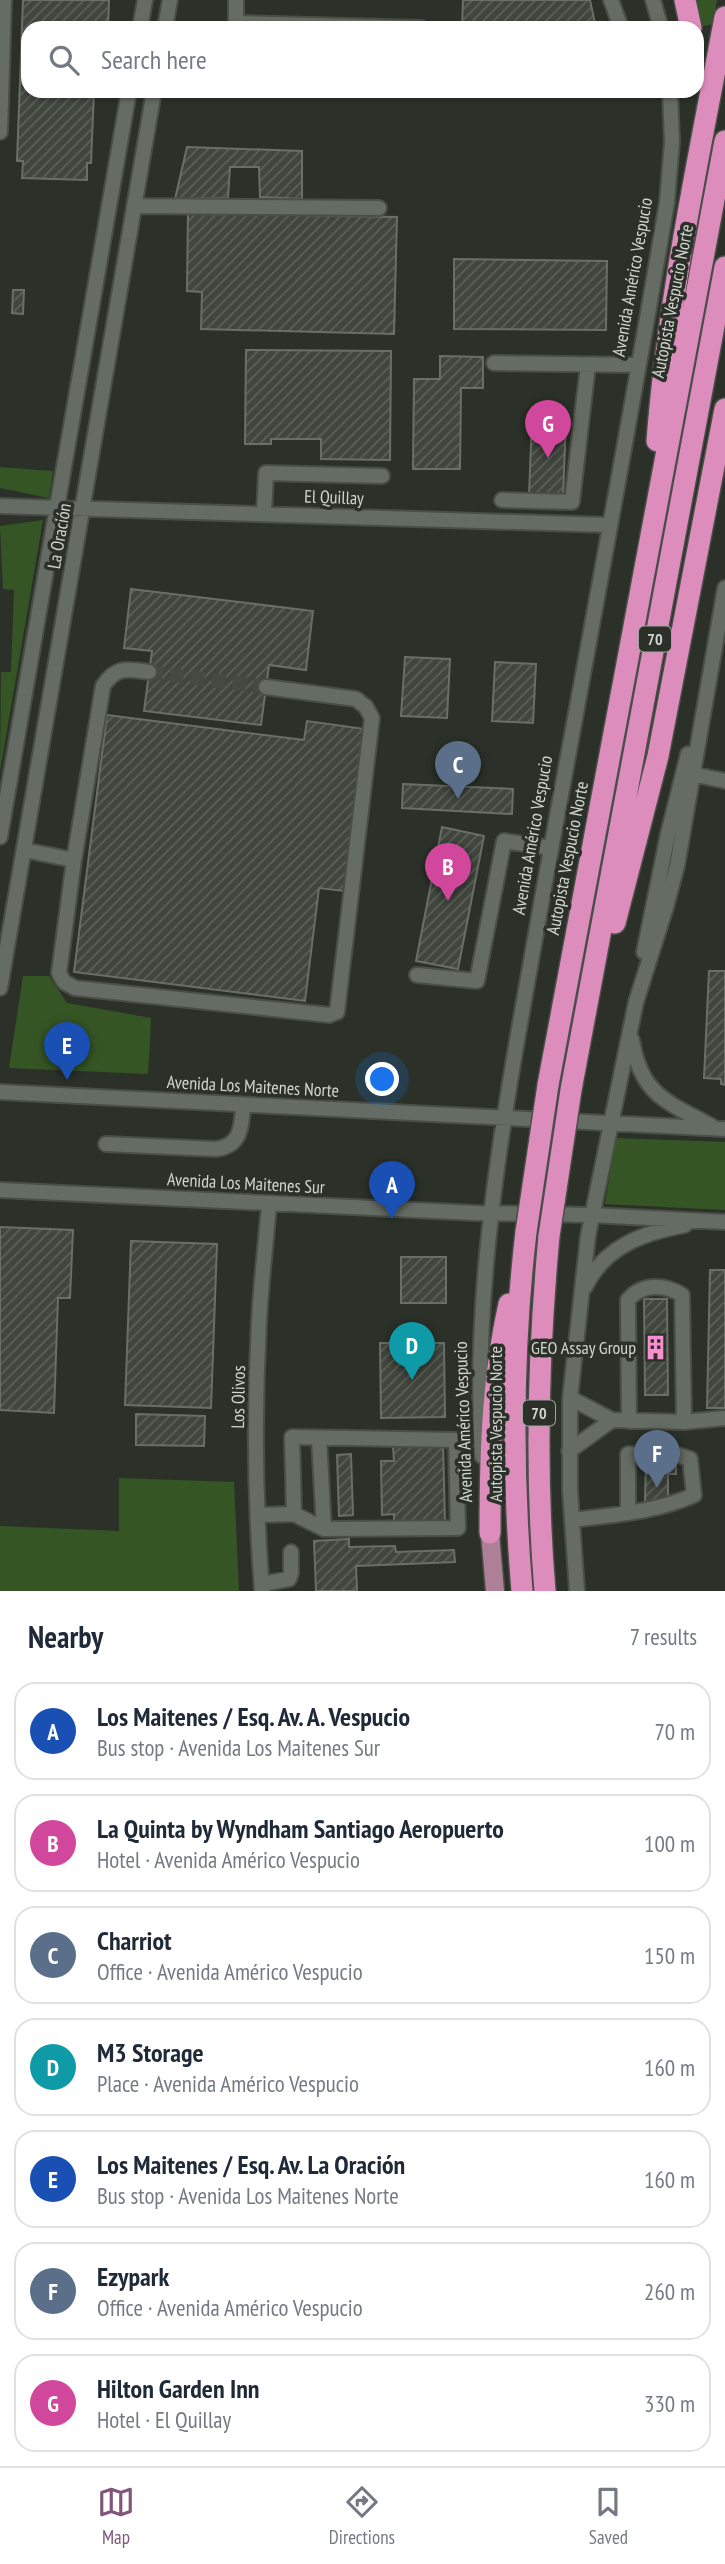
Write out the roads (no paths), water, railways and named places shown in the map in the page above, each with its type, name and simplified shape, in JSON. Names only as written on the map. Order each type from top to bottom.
[{"type":"highway","points":[[685,0],[690,21]]},
{"type":"highway","points":[[648,551],[663,370],[686,223],[725,17]]},
{"type":"highway","points":[[686,223],[696,98]]},
{"type":"highway","name":"Autopista Vespucio Norte","points":[[522,1591],[516,1441],[518,1338],[525,1240],[548,1085],[725,141]]},
{"type":"highway","name":"70","points":[[545,1591],[539,1416],[541,1339],[549,1236],[585,1011],[725,267]]},
{"type":"highway","points":[[585,1011],[610,942],[654,776],[725,409]]},
{"type":"highway","points":[[699,548],[725,479]]},
{"type":"highway","points":[[490,1532],[491,1461],[499,1363],[506,1315],[525,1240]]},
{"type":"main road","name":"Avenida Américo Vespucio","points":[[490,1532],[495,1591]]},
{"type":"street","points":[[0,132],[4,0]]},
{"type":"street","points":[[141,21],[145,0]]},
{"type":"street","points":[[166,21],[170,0]]},
{"type":"street","points":[[236,0],[236,21]]},
{"type":"street","points":[[611,0],[619,21]]},
{"type":"street","points":[[653,0],[659,21]]},
{"type":"street","name":"La Oración","points":[[0,837],[128,98]]},
{"type":"street","name":"La Oración","points":[[0,988],[153,98]]},
{"type":"street","name":"Avenida Américo Vespucio","points":[[490,1532],[482,1446],[480,1361],[491,1213],[504,1118],[671,172],[670,98]]},
{"type":"street","points":[[134,206],[379,208]]},
{"type":"street","points":[[495,363],[638,365]]},
{"type":"street","points":[[502,500],[572,502],[588,366]]},
{"type":"street","points":[[264,514],[266,473],[382,476]]},
{"type":"street","name":"El Quillay","points":[[0,506],[609,525]]},
{"type":"street","points":[[636,1002],[672,886],[725,587]]},
{"type":"street","points":[[149,672],[118,671],[111,674],[103,686],[74,860],[59,973],[64,982],[75,988],[329,1015],[337,1012],[372,718],[366,706],[356,699],[266,687]]},
{"type":"street","points":[[577,1591],[569,1451],[570,1398],[580,1298],[592,1215],[631,1028],[650,914],[687,756],[701,718]]},
{"type":"street","points":[[692,774],[725,781]]},
{"type":"street","points":[[417,975],[477,981],[505,841],[551,848]]},
{"type":"street","points":[[24,850],[74,860]]},
{"type":"street","points":[[631,1028],[637,1067],[648,1084],[673,1106],[721,1129]]},
{"type":"street","name":"Avenida Los Maitenes Norte","points":[[0,1092],[721,1129]]},
{"type":"street","points":[[106,1144],[215,1150],[226,1148],[236,1140],[241,1131],[243,1105]]},
{"type":"street","name":"Avenida Los Maitenes Sur","points":[[0,1190],[269,1204],[709,1221]]},
{"type":"street","name":"Los Olivos","points":[[262,1587],[258,1515],[258,1345],[269,1204]]},
{"type":"street","points":[[580,1298],[593,1273],[616,1248],[656,1231],[709,1221],[725,1222]]},
{"type":"street","points":[[629,1421],[628,1300],[634,1292],[653,1286],[671,1288],[682,1295],[684,1422]]},
{"type":"street","points":[[570,1398],[612,1420],[684,1422],[725,1418]]},
{"type":"street","points":[[569,1451],[612,1420]]},
{"type":"street","points":[[258,1515],[294,1514],[324,1529],[458,1528],[456,1440],[292,1437],[294,1514]]},
{"type":"street","points":[[319,1438],[324,1529]]},
{"type":"street","points":[[572,1520],[628,1513],[676,1504],[694,1495],[690,1458],[678,1455],[628,1454],[628,1513]]},
{"type":"street","points":[[262,1587],[289,1579],[291,1552]]},
{"type":"tunnel","points":[[149,672],[266,687]]},
{"type":"place","name":"Hilton Garden Inn","points":[[548,458]]},
{"type":"place","name":"Charriot","points":[[458,799]]},
{"type":"place","name":"La Quinta by Wyndham Santiago Aeropuerto","points":[[448,901]]},
{"type":"place","name":"Los Maitenes / Esq. Av. La Oración","points":[[67,1080]]},
{"type":"place","name":"Los Maitenes / Esq. Av. A. Vespucio","points":[[392,1219]]},
{"type":"place","name":"GEO Assay Group","points":[[656,1347]]},
{"type":"place","name":"M3 Storage","points":[[412,1380]]},
{"type":"place","name":"Ezypark","points":[[657,1488]]}]
